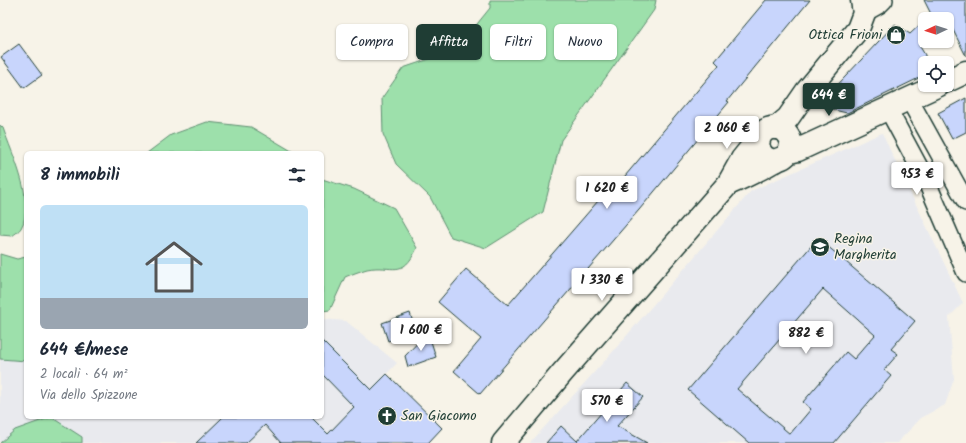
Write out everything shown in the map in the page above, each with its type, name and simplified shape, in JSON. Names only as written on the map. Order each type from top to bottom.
[{"type":"street","points":[[778,143],[788,118],[797,104],[858,29],[863,7],[880,4],[884,0]]},
{"type":"street","points":[[954,78],[966,72]]},
{"type":"street","points":[[503,443],[563,372],[728,184],[742,159],[778,143],[798,150],[924,92]]},
{"type":"street","points":[[909,99],[966,202]]},
{"type":"street","points":[[888,109],[926,180],[966,273]]},
{"type":"shaded area","name":"Regina Margherita","points":[[882,133],[963,303],[949,317],[954,379],[945,405],[922,417],[897,443],[530,443],[610,355],[751,191]]},
{"type":"shaded area","points":[[0,286],[24,304],[24,419],[324,419],[324,319],[346,321],[397,363],[337,425],[355,443],[0,443]]},
{"type":"green space","points":[[490,0],[656,0],[654,10],[561,140],[543,212],[486,248],[451,237],[430,197],[396,164],[383,134],[382,98],[403,68],[427,60],[482,60],[482,24],[477,24],[490,8]]},
{"type":"green space","points":[[207,122],[251,127],[292,151],[150,151],[171,135]]},
{"type":"green space","points":[[0,125],[3,128],[21,178],[24,192],[24,220],[21,228],[12,236],[0,235]]},
{"type":"green space","points":[[324,180],[354,189],[394,208],[417,248],[407,264],[401,267],[396,269],[367,269],[345,277],[330,310],[324,311]]},
{"type":"green space","points":[[0,254],[17,259],[24,257],[24,361],[0,359]]},
{"type":"green space","points":[[45,419],[54,419],[82,437],[82,443],[0,443],[15,430]]},
{"type":"building","points":[[766,0],[810,0],[727,101],[729,102],[639,210],[480,394],[454,371],[481,339],[438,302],[466,269],[508,305],[611,186],[614,189],[719,65],[715,61]]},
{"type":"building","points":[[924,0],[966,0],[966,56],[954,32],[954,12],[930,12]]},
{"type":"building","points":[[895,24],[910,34],[918,27],[918,48],[921,48],[925,55],[918,56],[918,78],[847,113],[834,110],[828,95]]},
{"type":"building","points":[[19,44],[42,75],[24,88],[1,57]]},
{"type":"building","points":[[966,98],[966,132],[952,139],[938,113]]},
{"type":"building","points":[[818,238],[915,321],[891,349],[898,354],[884,370],[891,376],[834,443],[749,443],[688,390]],"holes":[[[823,289],[875,335],[854,359],[846,352],[803,402],[811,409],[790,434],[737,389]]]},
{"type":"building","points":[[410,313],[416,332],[388,341],[382,323]]},
{"type":"building","points":[[428,332],[436,357],[408,367],[405,356]]},
{"type":"building","points":[[324,343],[371,390],[387,374],[442,428],[428,443],[281,443],[265,425],[246,443],[196,443],[221,419],[313,419],[328,434],[354,407],[324,376]]},
{"type":"building","points":[[627,383],[643,397],[617,426],[647,443],[546,443],[561,426],[577,441]]},
{"type":"place","name":"Ottica Frioni","points":[[896,35]]},
{"type":"place","name":"Regina Margherita","points":[[820,247]]},
{"type":"place","name":"San Giacomo","points":[[387,416]]}]
